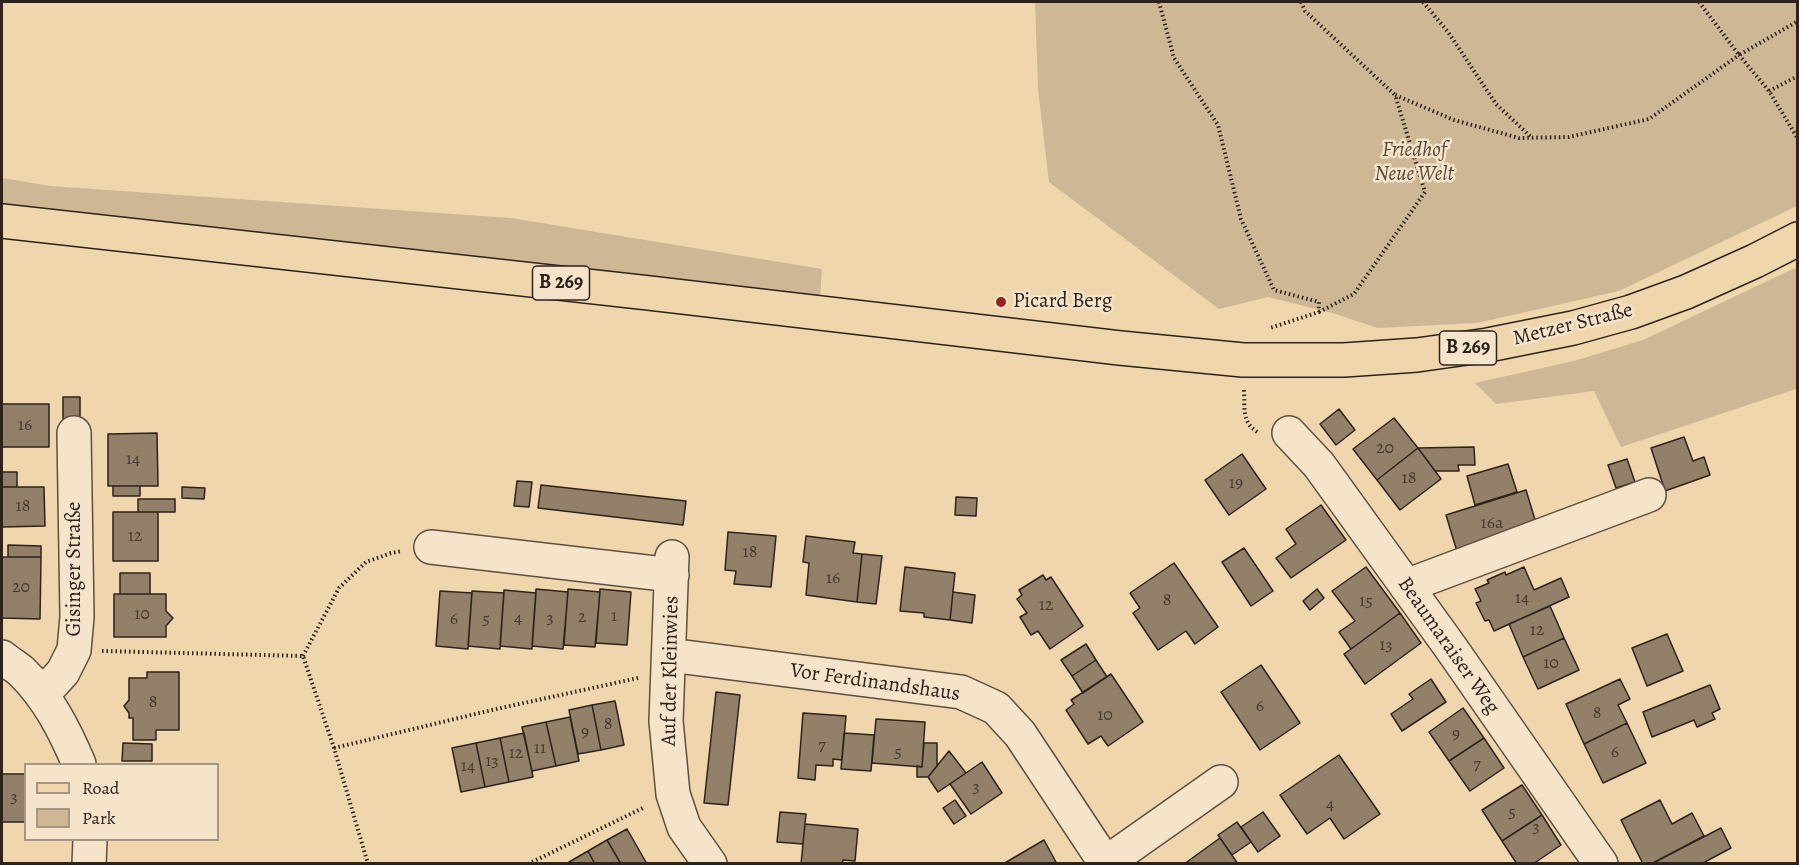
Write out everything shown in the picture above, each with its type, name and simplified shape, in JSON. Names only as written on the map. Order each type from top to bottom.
[{"type":"main road","name":"Metzer Straße","points":[[2,221],[1243,360],[1344,360],[1417,355],[1488,345],[1573,328],[1631,312],[1686,292],[1797,239]]},
{"type":"street","name":"Gisinger Straße","points":[[42,695],[63,672],[74,650],[77,617],[74,433]]},
{"type":"street","name":"Beaumaraiser Weg","points":[[1288,434],[1319,465],[1451,648],[1601,864]]},
{"type":"street","points":[[1406,586],[1649,495]]},
{"type":"street","name":"Auf der Kleinwies","points":[[430,547],[672,566],[666,721],[673,794],[684,827],[710,864]]},
{"type":"street","points":[[2,657],[20,670],[42,695],[66,733],[78,763]]},
{"type":"street","name":"Vor Ferdinandshaus","points":[[669,663],[962,692],[996,708],[1020,734],[1106,863],[1221,782]]},
{"type":"street","points":[[89,864],[90,841]]},
{"type":"path","points":[[1159,2],[1174,58],[1218,125],[1241,219],[1274,290],[1319,302],[1319,312]]},
{"type":"path","points":[[1301,2],[1305,11],[1395,95],[1454,120],[1519,138],[1569,137],[1649,119],[1739,55],[1797,21]]},
{"type":"path","points":[[1423,2],[1448,32],[1496,104],[1532,138]]},
{"type":"path","points":[[1699,2],[1769,91],[1797,139]]},
{"type":"path","points":[[1769,91],[1797,76]]},
{"type":"path","points":[[1288,434],[1259,433],[1246,421],[1244,340],[1250,334],[1319,312],[1354,294],[1425,192],[1395,95]]},
{"type":"path","points":[[368,864],[334,748],[303,656],[339,588],[366,562],[391,553],[430,547]]},
{"type":"path","points":[[74,650],[303,656]]},
{"type":"path","points":[[334,748],[492,710],[669,663]]},
{"type":"path","points":[[528,864],[673,794]]},
{"type":"green space","name":"Friedhof Neue Welt","points":[[1035,2],[1797,2],[1797,206],[1619,291],[1477,323],[1378,328],[1332,313],[1268,297],[1219,309],[1049,182],[1038,89]]},
{"type":"green space","points":[[2,178],[50,186],[511,218],[822,269],[820,298],[2,205]]},
{"type":"green space","points":[[1797,267],[1797,391],[1796,389],[1621,447],[1594,391],[1496,404],[1475,383],[1574,361],[1643,340]]},
{"type":"building","points":[[63,397],[80,397],[80,423],[63,423]]},
{"type":"building","points":[[2,404],[49,404],[49,447],[2,447]]},
{"type":"building","points":[[1339,409],[1355,430],[1336,445],[1320,424]]},
{"type":"building","points":[[1394,418],[1418,448],[1377,480],[1353,449]]},
{"type":"building","points":[[157,433],[158,486],[108,486],[108,434]]},
{"type":"building","points":[[1684,437],[1693,461],[1704,457],[1710,475],[1665,491],[1651,448]]},
{"type":"building","points":[[1474,447],[1475,465],[1458,465],[1459,471],[1435,471],[1418,448]]},
{"type":"building","points":[[1418,448],[1441,479],[1400,510],[1377,480]]},
{"type":"building","points":[[1242,454],[1266,489],[1229,515],[1205,480]]},
{"type":"building","points":[[1627,459],[1635,482],[1616,488],[1608,465]]},
{"type":"building","points":[[1508,464],[1517,492],[1475,505],[1467,476]]},
{"type":"building","points":[[2,472],[17,472],[17,487],[2,487]]},
{"type":"building","points":[[517,481],[532,482],[529,507],[514,506]]},
{"type":"building","points":[[541,485],[686,501],[683,525],[538,508]]},
{"type":"building","points":[[113,486],[140,486],[140,496],[113,496]]},
{"type":"building","points":[[2,487],[44,487],[45,526],[2,527]]},
{"type":"building","points":[[182,487],[205,488],[204,499],[182,498]]},
{"type":"building","points":[[1526,490],[1539,533],[1459,558],[1446,515]]},
{"type":"building","points":[[956,497],[977,498],[976,516],[955,515]]},
{"type":"building","points":[[138,499],[175,499],[175,512],[138,512]]},
{"type":"building","points":[[1321,505],[1346,540],[1291,578],[1276,558],[1296,544],[1286,529]]},
{"type":"building","points":[[113,512],[158,512],[158,561],[113,561]]},
{"type":"building","points":[[728,532],[776,536],[771,587],[734,584],[736,571],[725,570]]},
{"type":"building","points":[[806,536],[855,542],[853,553],[862,554],[857,602],[806,595],[809,563],[803,562]]},
{"type":"building","points":[[8,545],[41,546],[41,557],[8,557]]},
{"type":"building","points":[[1244,548],[1273,591],[1251,606],[1222,562]]},
{"type":"building","points":[[862,554],[882,556],[876,604],[857,602]]},
{"type":"building","points":[[2,557],[41,557],[40,619],[2,618]]},
{"type":"building","points":[[1174,563],[1218,627],[1195,644],[1186,631],[1158,650],[1133,613],[1140,608],[1130,593]]},
{"type":"building","points":[[905,567],[955,573],[950,620],[924,617],[924,613],[900,611]]},
{"type":"building","points":[[1366,567],[1400,613],[1351,649],[1339,632],[1355,621],[1332,591]]},
{"type":"building","points":[[1524,567],[1534,590],[1561,578],[1569,597],[1494,631],[1489,620],[1485,621],[1476,603],[1481,601],[1475,589],[1489,583],[1487,580]]},
{"type":"building","points":[[120,573],[150,573],[150,594],[120,594]]},
{"type":"building","points":[[1043,575],[1046,580],[1051,577],[1083,626],[1050,649],[1038,631],[1031,635],[1020,617],[1027,613],[1017,599],[1022,595],[1019,590]]},
{"type":"building","points":[[536,589],[568,592],[563,649],[532,646]]},
{"type":"building","points":[[568,589],[600,592],[595,647],[564,645]]},
{"type":"building","points":[[600,589],[631,592],[627,645],[596,643]]},
{"type":"building","points":[[1317,589],[1324,598],[1310,610],[1303,601]]},
{"type":"building","points":[[504,590],[536,593],[532,649],[500,646]]},
{"type":"building","points":[[440,591],[472,593],[468,649],[436,646]]},
{"type":"building","points":[[472,591],[504,593],[500,649],[468,646]]},
{"type":"building","points":[[953,592],[975,595],[972,623],[950,620]]},
{"type":"building","points":[[114,594],[166,594],[166,611],[173,618],[166,626],[166,637],[114,637]]},
{"type":"building","points":[[1550,606],[1564,638],[1523,657],[1509,624]]},
{"type":"building","points":[[1400,613],[1421,643],[1365,684],[1344,654]]},
{"type":"building","points":[[1667,634],[1683,671],[1647,686],[1632,648]]},
{"type":"building","points":[[1564,638],[1579,670],[1538,689],[1523,657]]},
{"type":"building","points":[[1086,644],[1096,660],[1072,676],[1061,660]]},
{"type":"building","points":[[1096,660],[1107,677],[1083,693],[1072,676]]},
{"type":"building","points":[[1261,665],[1300,723],[1260,750],[1221,692]]},
{"type":"building","points":[[147,672],[179,672],[179,730],[156,730],[156,740],[133,740],[133,718],[129,718],[129,713],[124,706],[129,700],[129,678],[147,678]]},
{"type":"building","points":[[1111,674],[1143,722],[1108,746],[1101,736],[1088,744],[1066,710],[1074,704],[1071,700]]},
{"type":"building","points":[[1431,679],[1446,702],[1402,731],[1391,714],[1413,699],[1409,694]]},
{"type":"building","points":[[1620,679],[1630,699],[1618,705],[1627,723],[1584,744],[1566,704]]},
{"type":"building","points":[[1710,685],[1720,709],[1712,713],[1715,719],[1697,727],[1694,720],[1652,737],[1643,712]]},
{"type":"building","points":[[716,692],[740,695],[728,805],[704,803]]},
{"type":"building","points":[[615,701],[624,745],[601,750],[592,705]]},
{"type":"building","points":[[592,705],[601,750],[578,754],[569,710]]},
{"type":"building","points":[[1463,708],[1484,738],[1449,761],[1429,732]]},
{"type":"building","points":[[803,713],[846,716],[842,760],[833,759],[833,766],[816,765],[815,780],[798,778]]},
{"type":"building","points":[[570,717],[579,761],[556,766],[546,722]]},
{"type":"building","points":[[876,719],[925,722],[922,767],[872,763]]},
{"type":"building","points":[[546,722],[556,766],[532,771],[522,727]]},
{"type":"building","points":[[1627,723],[1646,763],[1603,783],[1584,744]]},
{"type":"building","points":[[524,733],[533,777],[509,782],[500,738]]},
{"type":"building","points":[[844,733],[874,735],[871,771],[841,769]]},
{"type":"building","points":[[500,738],[509,782],[485,787],[476,743]]},
{"type":"building","points":[[1484,738],[1504,768],[1470,791],[1449,761]]},
{"type":"building","points":[[123,743],[152,744],[152,761],[122,761]]},
{"type":"building","points":[[476,743],[485,787],[461,792],[452,748]]},
{"type":"building","points":[[924,743],[937,743],[937,766],[928,777],[917,777],[917,766],[922,767]]},
{"type":"building","points":[[949,751],[966,773],[938,792],[928,777]]},
{"type":"building","points":[[1339,755],[1380,814],[1344,839],[1330,818],[1307,834],[1280,795]]},
{"type":"building","points":[[982,762],[1002,793],[971,814],[950,784]]},
{"type":"building","points":[[2,774],[24,774],[24,822],[2,822]]},
{"type":"building","points":[[1522,785],[1542,815],[1502,841],[1482,810]]},
{"type":"building","points":[[955,800],[966,816],[954,824],[943,808]]},
{"type":"building","points":[[1660,800],[1672,824],[1692,813],[1704,836],[1651,864],[1643,864],[1621,820]]},
{"type":"building","points":[[780,812],[806,814],[803,844],[777,842]]},
{"type":"building","points":[[1263,812],[1280,836],[1258,852],[1241,827]]},
{"type":"building","points":[[1542,815],[1561,845],[1533,864],[1517,864],[1502,841]]},
{"type":"building","points":[[1237,822],[1251,842],[1232,855],[1218,835]]},
{"type":"building","points":[[805,824],[858,829],[855,861],[843,860],[842,864],[801,864]]},
{"type":"building","points":[[1721,828],[1731,848],[1701,864],[1651,864]]},
{"type":"building","points":[[627,829],[647,864],[621,864],[607,840]]},
{"type":"building","points":[[1220,838],[1238,864],[1184,864]]},
{"type":"building","points":[[607,840],[621,864],[595,864],[588,851]]},
{"type":"building","points":[[1044,840],[1057,864],[1003,864]]},
{"type":"building","points":[[588,851],[595,864],[570,864],[569,862]]},
{"type":"place","name":"Picard Berg","points":[[1001,302]]}]
